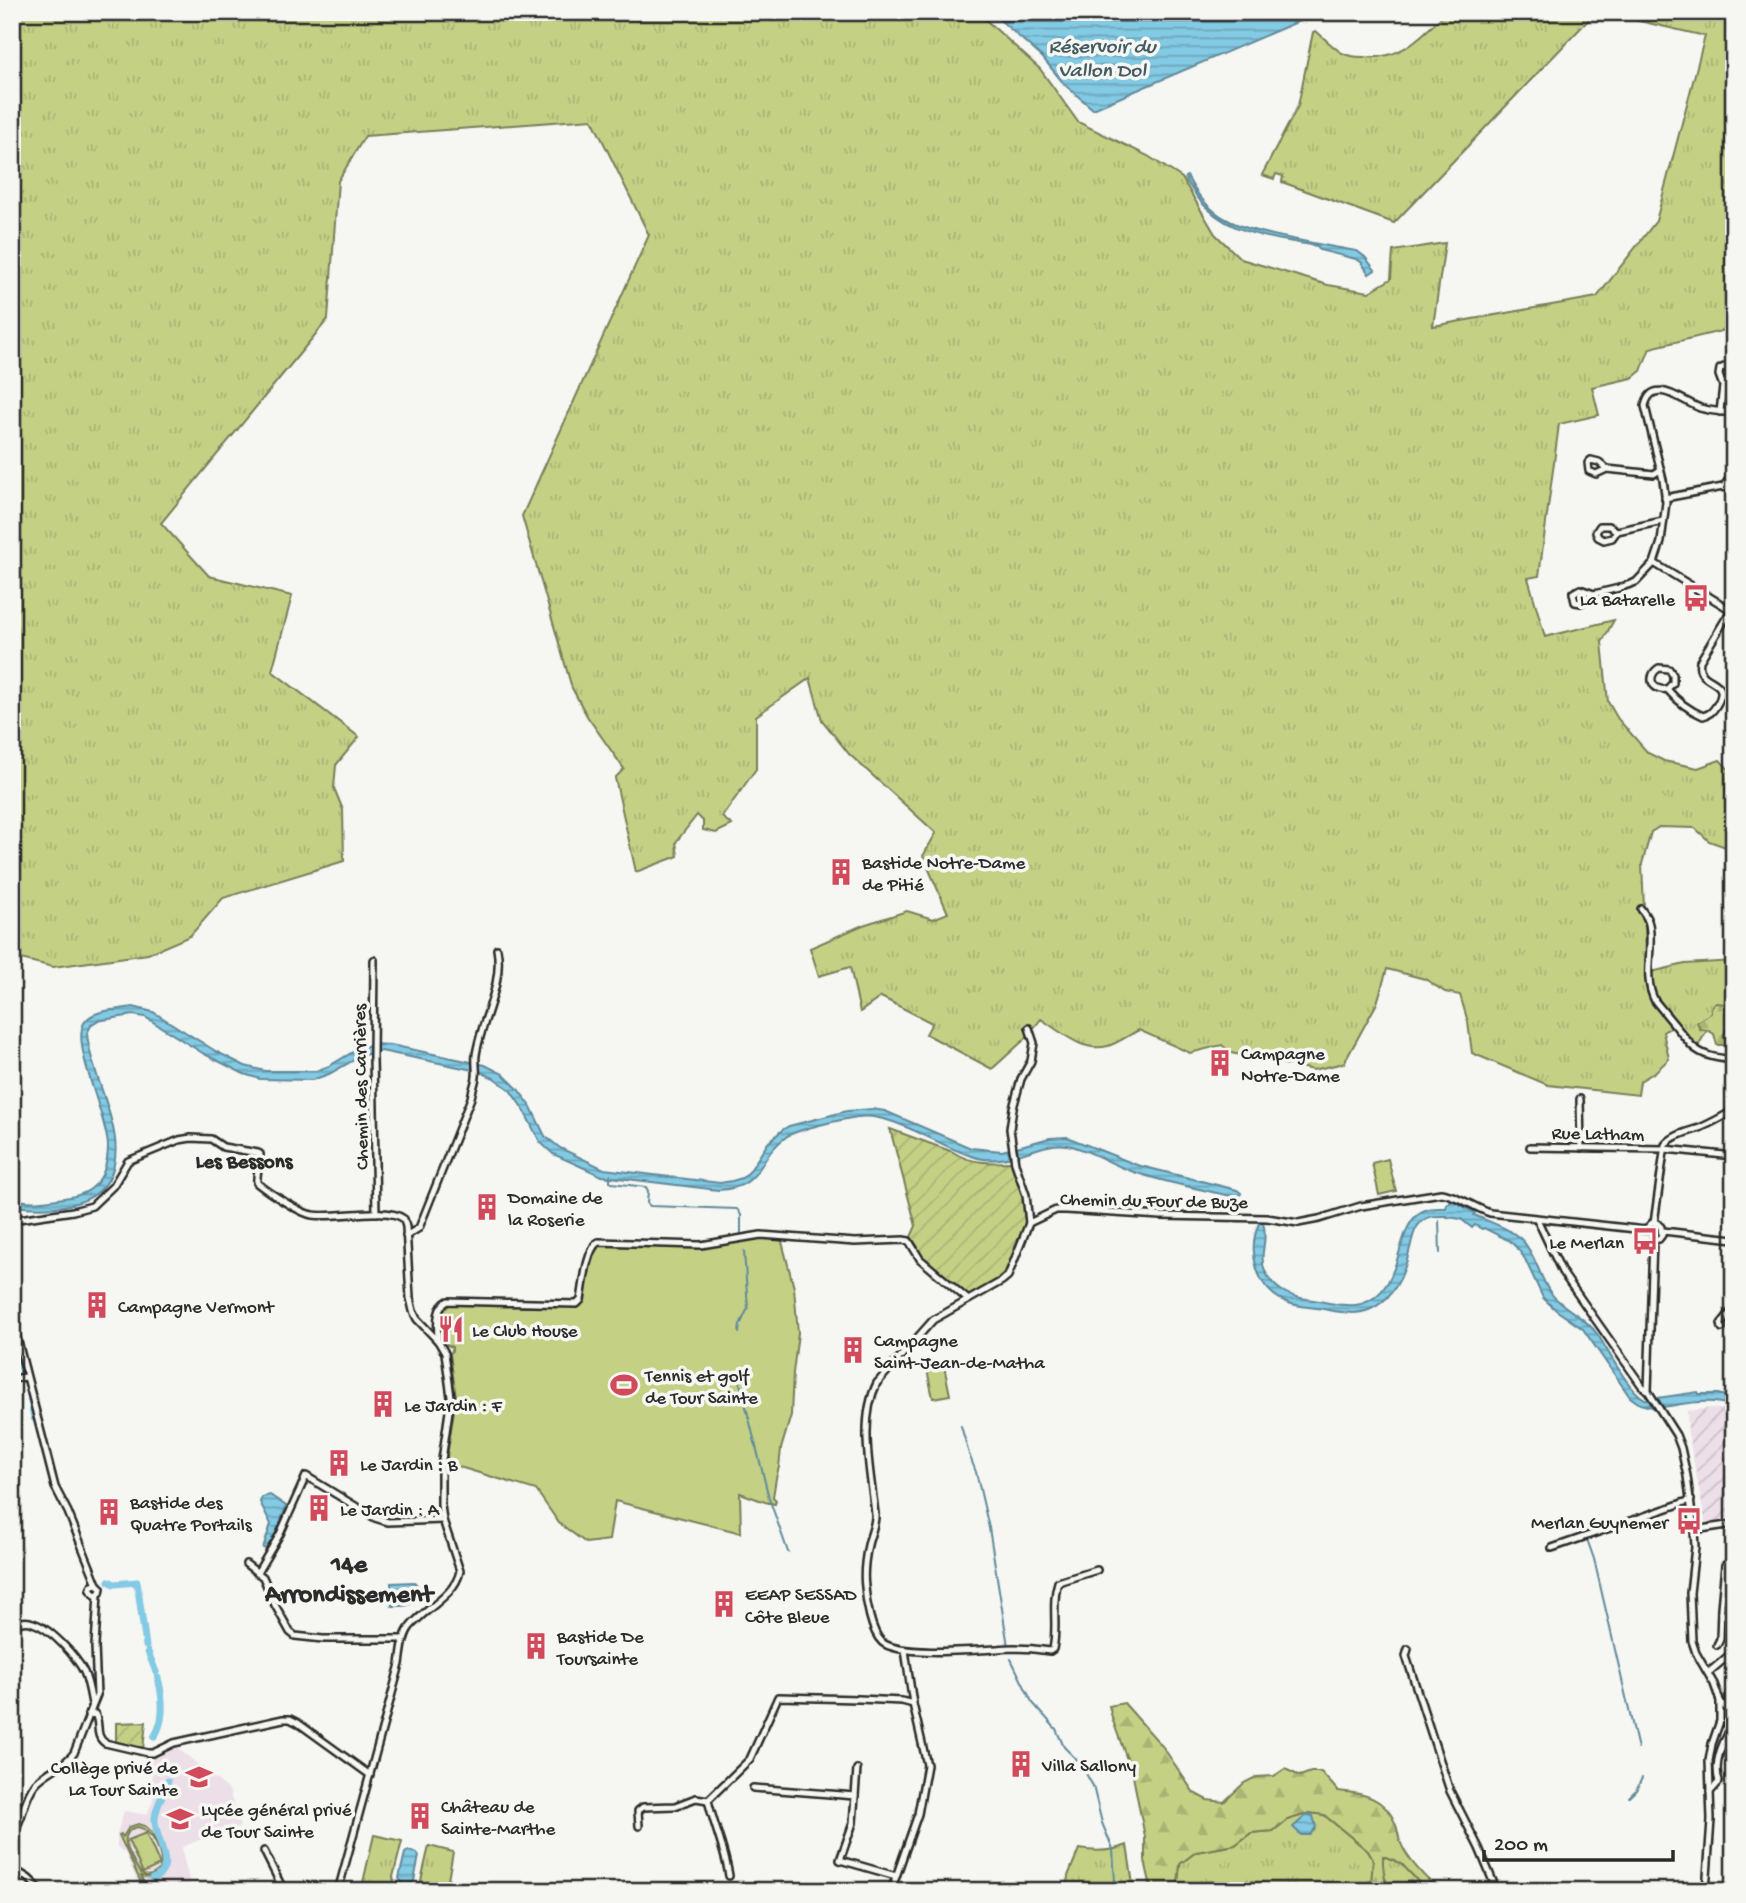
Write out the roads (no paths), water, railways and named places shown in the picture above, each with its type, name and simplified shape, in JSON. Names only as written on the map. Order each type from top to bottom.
[{"type":"street","points":[[1720,412],[1723,386]]},
{"type":"street","points":[[1594,594],[1636,582],[1654,563],[1661,542],[1665,498],[1644,406],[1647,396],[1663,391],[1700,408],[1734,412]]},
{"type":"street","points":[[1608,469],[1654,474],[1660,470]]},
{"type":"street","points":[[1723,487],[1734,477]]},
{"type":"street","points":[[1665,498],[1723,487],[1734,491]]},
{"type":"street","points":[[1617,531],[1662,522]]},
{"type":"street","points":[[1654,563],[1732,608],[1700,661],[1700,673],[1722,690],[1712,712],[1703,716],[1698,714],[1675,699],[1667,689]]},
{"type":"street","points":[[1668,669],[1673,675],[1673,683],[1667,689],[1657,689],[1652,683],[1652,675],[1656,670],[1668,669]]},
{"type":"street","points":[[1641,909],[1649,923],[1651,993],[1698,1051],[1711,1057],[1734,1060]]},
{"type":"street","points":[[406,1236],[419,1228],[471,1098],[484,1020],[499,972],[497,949]]},
{"type":"street","name":"Chemin des Carrières","points":[[374,960],[376,1213]]},
{"type":"street","points":[[1029,1028],[1034,1043],[1031,1061],[1021,1079],[1010,1121],[1012,1147],[1026,1195],[1029,1223],[1008,1276],[933,1320],[877,1383],[867,1430],[869,1475],[875,1513],[864,1566],[867,1604],[881,1642],[905,1650],[1016,1648],[1050,1651],[1054,1643],[1056,1585],[1058,1582],[1097,1570]]},
{"type":"street","points":[[1580,1099],[1581,1148]]},
{"type":"street","points":[[1654,1223],[1668,1141],[1734,1110]]},
{"type":"street","points":[[12,1220],[92,1206],[113,1186],[128,1161],[179,1140],[191,1138],[211,1139],[223,1147],[260,1154],[257,1182],[297,1210],[310,1215],[376,1213],[404,1219],[414,1311],[423,1328],[438,1341],[445,1353],[451,1397],[441,1467],[440,1505],[460,1570],[453,1587],[409,1628],[404,1639],[400,1664],[338,1891]]},
{"type":"street","name":"Rue Latham","points":[[1530,1147],[1665,1149],[1734,1156]]},
{"type":"street","name":"Chemin du Four de Buze","points":[[1029,1223],[1056,1210],[1161,1216],[1252,1217],[1304,1223],[1355,1207],[1441,1193],[1490,1213],[1643,1230]]},
{"type":"street","points":[[1537,1219],[1562,1272],[1648,1391],[1676,1435],[1681,1448],[1691,1500],[1695,1547],[1690,1593],[1692,1641],[1720,1701],[1734,1717],[1720,1720]]},
{"type":"street","points":[[1654,1223],[1660,1225],[1663,1231],[1661,1237],[1653,1241],[1643,1230],[1654,1223]]},
{"type":"street","points":[[1663,1231],[1734,1239]]},
{"type":"street","points":[[438,1341],[440,1308],[448,1301],[577,1304],[581,1300],[590,1253],[594,1243],[598,1242],[701,1245],[761,1236],[855,1242],[903,1240],[909,1241],[920,1259],[967,1300]]},
{"type":"street","points":[[1648,1391],[1653,1241]]},
{"type":"street","points":[[1722,1328],[1721,1324],[1734,1308]]},
{"type":"street","points":[[12,1318],[55,1487],[97,1584],[92,1585],[90,1590],[93,1594],[98,1594],[95,1646],[97,1695],[71,1757],[37,1782],[26,1800],[21,1820],[12,1835]]},
{"type":"street","points":[[12,1379],[26,1377]]},
{"type":"street","points":[[257,1573],[280,1534],[306,1476],[375,1518],[388,1522],[443,1520]]},
{"type":"street","points":[[1552,1548],[1691,1500]]},
{"type":"street","points":[[1694,1530],[1734,1524]]},
{"type":"street","points":[[246,1564],[263,1577],[275,1605],[295,1636],[335,1640],[404,1639]]},
{"type":"street","points":[[1717,1645],[1720,1639],[1725,1564]]},
{"type":"street","points":[[1721,1613],[1734,1622]]},
{"type":"street","points":[[12,1626],[22,1622],[35,1623],[65,1646],[84,1672],[92,1703]]},
{"type":"street","points":[[1408,1649],[1406,1656],[1450,1791],[1497,1891]]},
{"type":"street","points":[[891,1891],[918,1814],[927,1765],[913,1704],[905,1650]]},
{"type":"street","points":[[1708,1673],[1734,1651]]},
{"type":"street","points":[[708,1800],[750,1759],[778,1697],[902,1701],[913,1704]]},
{"type":"street","points":[[1706,1891],[1711,1820],[1708,1771],[1710,1753],[1720,1720],[1720,1701]]},
{"type":"street","points":[[88,1715],[97,1716],[97,1734],[100,1740],[148,1753],[174,1743],[290,1719],[370,1775]]},
{"type":"street","points":[[1710,1792],[1719,1782],[1717,1762],[1730,1732]]},
{"type":"street","points":[[857,1769],[853,1823],[840,1860],[896,1876]]},
{"type":"street","points":[[753,1788],[855,1797]]},
{"type":"street","points":[[639,1826],[638,1811],[643,1807],[674,1806],[696,1798],[708,1800]]},
{"type":"street","points":[[708,1800],[729,1876]]},
{"type":"street","points":[[264,1851],[284,1891]]},
{"type":"street","points":[[12,1868],[42,1891]]},
{"type":"water","name":"Réservoir du Vallon Dol","points":[[991,12],[1309,12],[1304,19],[1093,109],[1065,85],[1043,58]]},
{"type":"water","points":[[1187,176],[1205,203],[1238,225],[1310,243],[1357,251],[1375,270],[1369,274],[1356,259],[1319,250],[1317,246],[1258,235],[1230,224],[1217,217],[1203,204],[1186,181]]},
{"type":"water","points":[[133,1007],[153,1012],[245,1066],[265,1071],[316,1071],[372,1044],[391,1045],[485,1065],[503,1074],[517,1088],[530,1105],[545,1136],[560,1148],[604,1169],[720,1183],[732,1181],[749,1172],[768,1143],[789,1126],[847,1111],[872,1109],[885,1111],[971,1148],[1002,1151],[1050,1138],[1067,1137],[1137,1165],[1241,1193],[1235,1197],[1157,1179],[1067,1145],[1046,1146],[1002,1159],[978,1158],[902,1125],[872,1117],[842,1120],[786,1137],[776,1145],[752,1178],[733,1188],[718,1190],[602,1176],[553,1154],[540,1142],[510,1090],[494,1078],[478,1071],[381,1051],[363,1055],[312,1080],[260,1079],[204,1054],[145,1017],[133,1015],[97,1021],[87,1033],[115,1139],[115,1161],[109,1179],[99,1191],[85,1200],[69,1205],[31,1208],[12,1206],[12,1198],[41,1201],[81,1194],[90,1190],[100,1178],[108,1147],[82,1048],[81,1033],[84,1023],[93,1015]]},
{"type":"water","points":[[1452,1200],[1475,1213],[1474,1215],[1522,1240],[1531,1252],[1550,1292],[1592,1328],[1628,1383],[1643,1398],[1650,1401],[1652,1407],[1640,1404],[1630,1397],[1583,1329],[1543,1298],[1525,1259],[1510,1241],[1484,1228],[1475,1225],[1472,1228],[1461,1219],[1436,1216],[1421,1222],[1414,1232],[1404,1269],[1396,1285],[1379,1305],[1365,1311],[1342,1312],[1286,1302],[1267,1288],[1261,1279],[1254,1257],[1254,1246],[1259,1223],[1263,1223],[1263,1265],[1277,1287],[1300,1298],[1341,1305],[1361,1304],[1376,1297],[1386,1286],[1408,1228],[1415,1217],[1428,1209],[1446,1208]]},
{"type":"water","points":[[1698,1392],[1734,1398],[1734,1407],[1707,1402],[1662,1407],[1657,1398]]},
{"type":"water","points":[[270,1495],[286,1506],[267,1549],[263,1548],[271,1524],[260,1502],[262,1497]]},
{"type":"water","points":[[414,1582],[417,1585],[418,1597],[413,1603],[392,1606],[391,1583]]},
{"type":"water","points":[[1308,1814],[1313,1816],[1316,1827],[1310,1835],[1301,1835],[1293,1827]]},
{"type":"water","points":[[408,1851],[419,1856],[414,1881],[407,1886],[403,1885],[399,1878],[405,1853]]},
{"type":"waterway","points":[[610,1175],[612,1183],[646,1187],[647,1203],[650,1206],[737,1209],[741,1215],[741,1236]]},
{"type":"waterway","points":[[1439,1220],[1440,1253]]},
{"type":"waterway","points":[[739,1333],[748,1308],[744,1251]]},
{"type":"waterway","points":[[12,1334],[24,1376]]},
{"type":"waterway","points":[[737,1371],[769,1498],[788,1552]]},
{"type":"waterway","points":[[31,1400],[34,1418]]},
{"type":"waterway","points":[[961,1426],[976,1472],[989,1528],[1008,1646]]},
{"type":"waterway","points":[[1588,1542],[1638,1749]]},
{"type":"waterway","points":[[109,1581],[114,1584],[137,1582],[146,1646]]},
{"type":"waterway","points":[[148,1652],[156,1672]]},
{"type":"waterway","points":[[1011,1659],[1032,1702],[1056,1729],[1064,1747],[1080,1763],[1093,1786],[1102,1823],[1113,1849],[1117,1891]]},
{"type":"waterway","points":[[154,1737],[158,1731],[162,1709],[158,1678]]},
{"type":"waterway","points":[[1629,1797],[1642,1778]]},
{"type":"waterway","points":[[156,1891],[152,1879],[160,1874],[165,1860],[155,1818],[168,1781]]},
{"type":"place","name":"La Batarelle","points":[[1696,598]]},
{"type":"place","name":"Bastide Notre-Dame de Pitié","points":[[841,872]]},
{"type":"place","name":"Campagne Notre-Dame","points":[[1220,1063]]},
{"type":"place","name":"Domaine de la Roserie","points":[[487,1207]]},
{"type":"place","name":"Le Merlan","points":[[1645,1241]]},
{"type":"place","name":"Campagne Vermont","points":[[97,1305]]},
{"type":"place","name":"Le Club House","points":[[451,1329]]},
{"type":"place","name":"Campagne Saint-Jean-de-Matha","points":[[853,1350]]},
{"type":"place","name":"Tennis et golf de Tour Sainte","points":[[624,1385]]},
{"type":"place","name":"Le Jardin : F","points":[[383,1404]]},
{"type":"place","name":"Le Jardin : B","points":[[339,1463]]},
{"type":"place","name":"Le Jardin : A","points":[[319,1508]]},
{"type":"place","name":"Bastide des Quatre Portails","points":[[109,1512]]},
{"type":"place","name":"Merlan Guynemer","points":[[1689,1521]]},
{"type":"place","name":"EEAP SESSAD Côte Bleue","points":[[724,1604]]},
{"type":"place","name":"Bastide De Toursainte","points":[[536,1646]]},
{"type":"place","name":"Villa Sallony","points":[[1021,1764]]},
{"type":"place","name":"Collège privé de La Tour Sainte","points":[[199,1777]]},
{"type":"place","name":"Château de Sainte-Marthe","points":[[420,1816]]},
{"type":"place","name":"Lycée général privé de Tour Sainte","points":[[180,1819]]},
{"type":"district","name":"Les Bessons","points":[[244,1160]]},
{"type":"district","name":"14e Arrondissement","points":[[349,1577]]}]
